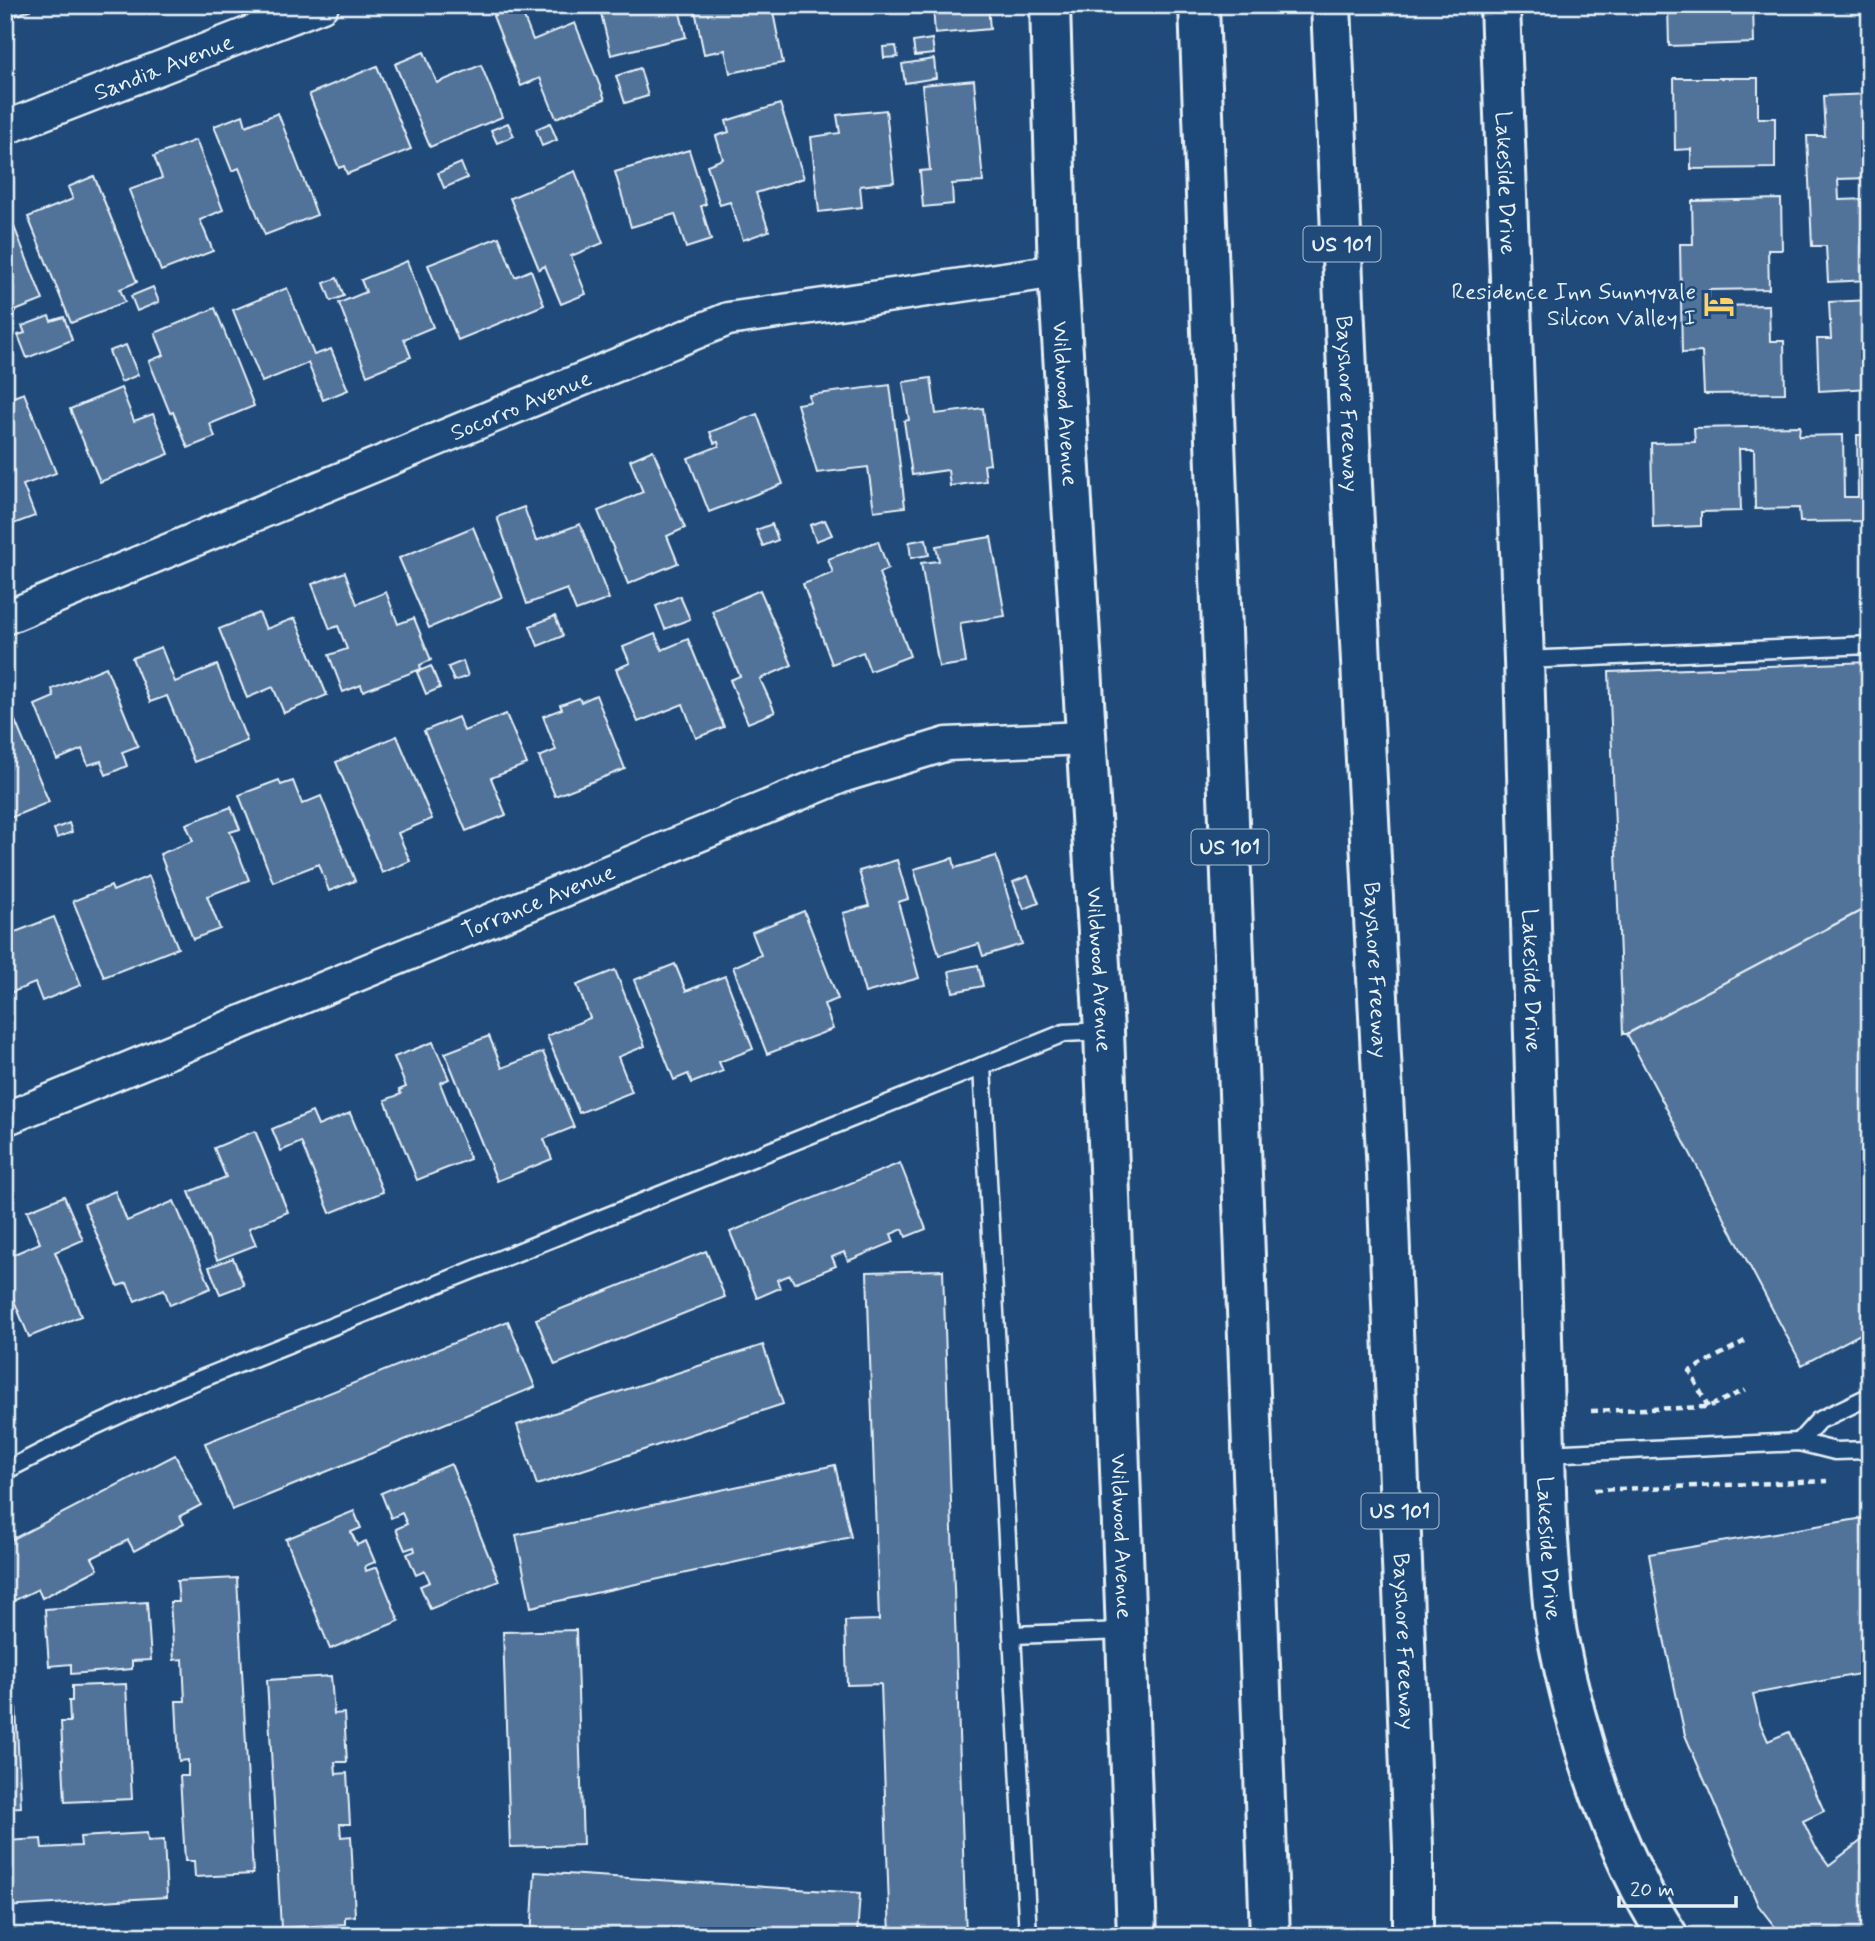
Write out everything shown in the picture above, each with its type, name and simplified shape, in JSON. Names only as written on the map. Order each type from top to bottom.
[{"type":"main road","name":"Wildwood Avenue","points":[[1049,5],[1058,271],[1104,1031],[1137,1936]]},
{"type":"main road","name":"US 101","points":[[1199,5],[1270,1936]]},
{"type":"main road","name":"Bayshore Freeway","points":[[1331,5],[1351,470],[1387,1174],[1413,1847],[1413,1936]]},
{"type":"main road","name":"Lakeside Drive","points":[[1500,5],[1524,660],[1547,1527],[1557,1632],[1573,1705],[1595,1777],[1628,1864],[1668,1936]]},
{"type":"main road","points":[[1413,1847],[1434,1936]]},
{"type":"street","name":"Sandia Avenue","points":[[5,128],[322,5]]},
{"type":"street","name":"Socorro Avenue","points":[[5,618],[728,319],[1058,271]]},
{"type":"street","name":"Torrance Avenue","points":[[5,1119],[845,775],[947,744],[1085,738]]},
{"type":"lane","points":[[1524,660],[1870,645]]},
{"type":"lane","points":[[5,1471],[71,1437],[176,1390],[1064,1033],[1104,1031]]},
{"type":"lane","points":[[982,1066],[1028,1936]]},
{"type":"lane","points":[[1799,1441],[1818,1421],[1870,1396]]},
{"type":"lane","points":[[1544,1454],[1799,1441],[1835,1451],[1870,1450]]},
{"type":"lane","points":[[1012,1634],[1125,1631]]},
{"type":"path","points":[[1708,1407],[1690,1371],[1745,1341]]},
{"type":"path","points":[[1591,1411],[1708,1407],[1745,1390]]},
{"type":"path","points":[[1594,1490],[1836,1480]]},
{"type":"building","points":[[5,5],[28,5],[30,10],[5,20]]},
{"type":"building","points":[[519,5],[533,40],[575,23],[605,99],[556,118],[540,78],[521,86],[493,16]]},
{"type":"building","points":[[599,5],[678,5],[686,37],[611,55]]},
{"type":"building","points":[[694,5],[795,5],[795,8],[773,12],[783,63],[730,73],[725,50],[704,54]]},
{"type":"building","points":[[814,5],[846,5],[814,9]]},
{"type":"building","points":[[900,5],[988,5],[990,29],[935,34],[933,6],[901,9]]},
{"type":"building","points":[[1668,5],[1760,5],[1753,6],[1754,43],[1669,46]]},
{"type":"building","points":[[932,39],[934,54],[915,56],[913,42]]},
{"type":"building","points":[[896,46],[898,57],[884,58],[883,47]]},
{"type":"building","points":[[424,52],[437,83],[481,65],[502,117],[430,147],[395,64]]},
{"type":"building","points":[[934,59],[936,78],[905,83],[902,64]]},
{"type":"building","points":[[377,66],[411,149],[347,174],[344,166],[339,168],[309,94]]},
{"type":"building","points":[[640,68],[648,96],[625,103],[616,76]]},
{"type":"building","points":[[1674,78],[1758,78],[1758,118],[1775,118],[1775,168],[1691,169],[1691,149],[1675,150]]},
{"type":"building","points":[[974,80],[983,182],[952,184],[953,204],[923,207],[920,171],[930,170],[922,85]]},
{"type":"building","points":[[1870,94],[1870,178],[1838,179],[1839,200],[1870,199],[1870,280],[1828,282],[1826,246],[1812,246],[1807,136],[1825,136],[1823,96]]},
{"type":"building","points":[[780,104],[804,178],[756,193],[769,231],[743,240],[730,202],[720,205],[707,165],[723,159],[716,136],[729,132],[726,121]]},
{"type":"building","points":[[886,110],[894,182],[860,186],[862,207],[819,212],[811,137],[840,133],[837,115]]},
{"type":"building","points":[[278,113],[317,215],[265,235],[239,168],[232,171],[214,126],[243,115],[246,126]]},
{"type":"building","points":[[508,123],[514,136],[497,143],[491,130]]},
{"type":"building","points":[[550,123],[557,140],[542,146],[536,129]]},
{"type":"building","points":[[196,140],[223,210],[200,220],[213,251],[161,271],[129,190],[162,178],[154,156]]},
{"type":"building","points":[[689,150],[706,204],[701,206],[711,240],[686,248],[675,214],[631,227],[615,172]]},
{"type":"building","points":[[461,163],[467,178],[444,188],[438,173]]},
{"type":"building","points":[[575,171],[603,243],[571,256],[586,294],[561,304],[545,266],[539,269],[510,198]]},
{"type":"building","points":[[94,176],[137,282],[120,289],[125,302],[71,323],[28,217],[73,199],[68,187]]},
{"type":"building","points":[[1781,199],[1782,250],[1768,250],[1769,289],[1709,290],[1709,306],[1769,305],[1770,341],[1784,341],[1785,393],[1704,394],[1702,352],[1682,353],[1680,244],[1693,244],[1692,201]]},
{"type":"building","points":[[11,219],[43,300],[5,315],[5,221]]},
{"type":"building","points":[[499,237],[515,277],[531,270],[544,305],[458,340],[428,265]]},
{"type":"building","points":[[407,261],[433,327],[404,339],[411,357],[367,375],[339,303],[366,292],[361,280]]},
{"type":"building","points":[[337,278],[344,296],[331,301],[324,283]]},
{"type":"building","points":[[153,287],[159,302],[137,311],[131,296]]},
{"type":"building","points":[[287,288],[314,355],[331,349],[348,390],[323,400],[308,363],[262,382],[233,310]]},
{"type":"building","points":[[1870,300],[1870,388],[1819,391],[1817,339],[1831,339],[1829,302]]},
{"type":"building","points":[[215,308],[254,406],[210,424],[215,437],[188,448],[173,412],[170,413],[149,361],[164,355],[155,333]]},
{"type":"building","points":[[49,316],[51,321],[64,317],[72,340],[27,358],[18,335],[25,333],[22,326]]},
{"type":"building","points":[[126,345],[138,375],[121,382],[109,351]]},
{"type":"building","points":[[931,378],[936,414],[983,408],[990,464],[984,465],[986,481],[950,486],[948,470],[912,475],[904,421],[909,420],[903,382]]},
{"type":"building","points":[[890,385],[905,507],[874,511],[868,467],[817,473],[797,404],[810,402],[809,395]]},
{"type":"building","points":[[121,388],[134,421],[153,414],[169,454],[100,482],[70,409]]},
{"type":"building","points":[[24,393],[56,473],[23,485],[35,516],[8,526],[5,519],[5,400]]},
{"type":"building","points":[[757,414],[783,484],[709,512],[688,458],[719,446],[718,442],[714,443],[710,432]]},
{"type":"building","points":[[1800,426],[1799,436],[1843,435],[1844,497],[1858,497],[1857,435],[1870,435],[1870,521],[1800,522],[1799,508],[1755,509],[1754,449],[1739,449],[1741,511],[1701,512],[1701,526],[1653,528],[1651,443],[1695,442],[1694,428]]},
{"type":"building","points":[[653,450],[685,528],[667,536],[678,563],[628,584],[598,511],[643,492],[630,460]]},
{"type":"building","points":[[524,507],[536,541],[580,524],[609,599],[576,611],[567,589],[527,604],[497,517]]},
{"type":"building","points":[[825,520],[832,535],[816,541],[810,525]]},
{"type":"building","points":[[772,524],[778,540],[763,546],[756,530]]},
{"type":"building","points":[[473,527],[502,597],[429,628],[399,558]]},
{"type":"building","points":[[991,537],[1005,616],[960,623],[966,663],[939,667],[921,563],[939,561],[936,546]]},
{"type":"building","points":[[926,539],[929,555],[911,558],[909,542]]},
{"type":"building","points":[[878,541],[888,569],[879,573],[910,656],[870,671],[863,652],[832,664],[803,584],[833,573],[828,559]]},
{"type":"building","points":[[345,572],[357,604],[386,592],[398,624],[414,618],[431,660],[420,665],[421,669],[363,691],[361,685],[343,692],[329,655],[347,649],[338,626],[330,629],[312,584]]},
{"type":"building","points":[[760,590],[792,665],[760,679],[775,712],[748,723],[730,680],[740,676],[712,611]]},
{"type":"building","points":[[680,596],[690,619],[665,629],[656,606]]},
{"type":"building","points":[[259,613],[266,629],[295,618],[327,695],[284,713],[273,687],[247,698],[219,629]]},
{"type":"building","points":[[555,616],[563,636],[538,646],[530,626]]},
{"type":"building","points":[[655,634],[662,650],[688,639],[724,727],[696,738],[683,704],[638,722],[616,669],[630,663],[623,647]]},
{"type":"building","points":[[161,647],[175,682],[217,665],[247,741],[194,762],[167,696],[150,702],[132,658]]},
{"type":"building","points":[[463,661],[468,676],[454,681],[448,667]]},
{"type":"building","points":[[1870,662],[1870,906],[1623,1034],[1609,672]]},
{"type":"building","points":[[431,666],[440,688],[426,694],[417,672]]},
{"type":"building","points":[[106,667],[138,746],[122,752],[127,766],[106,775],[101,761],[88,765],[82,749],[57,760],[35,705],[54,697],[52,689]]},
{"type":"building","points":[[596,695],[625,769],[555,796],[539,757],[556,750],[543,716],[562,709],[560,705],[579,698],[581,702]]},
{"type":"building","points":[[11,711],[49,802],[5,820],[5,713]]},
{"type":"building","points":[[506,714],[527,764],[491,778],[506,815],[466,831],[424,731],[458,717],[464,731]]},
{"type":"building","points":[[397,736],[432,819],[398,833],[410,861],[382,873],[336,762]]},
{"type":"building","points":[[279,780],[281,785],[293,781],[302,804],[321,796],[355,881],[329,891],[319,864],[273,882],[239,795]]},
{"type":"building","points":[[231,807],[240,829],[230,832],[249,880],[207,896],[220,929],[193,939],[160,854],[193,841],[186,824]]},
{"type":"building","points":[[69,823],[72,832],[57,838],[54,829]]},
{"type":"building","points":[[996,856],[1022,944],[983,956],[979,944],[939,955],[914,869],[953,858],[955,868]]},
{"type":"building","points":[[897,860],[908,899],[898,902],[919,978],[865,993],[843,913],[869,906],[859,871]]},
{"type":"building","points":[[149,876],[178,948],[104,977],[73,901],[111,886],[113,891]]},
{"type":"building","points":[[1028,876],[1039,903],[1024,909],[1013,882]]},
{"type":"building","points":[[1870,906],[1870,1329],[1802,1365],[1627,1034]]},
{"type":"building","points":[[804,911],[838,999],[824,1004],[833,1029],[767,1054],[733,967],[761,955],[752,932]]},
{"type":"building","points":[[54,917],[81,985],[42,1001],[35,983],[5,995],[5,936]]},
{"type":"building","points":[[675,964],[686,991],[725,976],[753,1049],[719,1062],[723,1071],[692,1083],[688,1074],[674,1080],[634,980]]},
{"type":"building","points":[[978,965],[983,986],[953,992],[949,971]]},
{"type":"building","points":[[615,970],[645,1046],[618,1057],[632,1092],[579,1113],[547,1036],[590,1018],[577,985]]},
{"type":"building","points":[[489,1036],[502,1068],[543,1052],[574,1127],[544,1139],[552,1159],[497,1181],[445,1053]]},
{"type":"building","points":[[433,1042],[449,1079],[440,1083],[470,1159],[417,1180],[385,1100],[401,1094],[399,1090],[406,1087],[394,1057]]},
{"type":"building","points":[[312,1112],[318,1126],[350,1113],[383,1192],[330,1213],[301,1142],[281,1151],[272,1129]]},
{"type":"building","points":[[255,1131],[288,1212],[249,1228],[256,1245],[217,1260],[189,1192],[226,1177],[214,1148]]},
{"type":"building","points":[[900,1163],[926,1229],[906,1237],[903,1229],[891,1234],[894,1242],[848,1261],[844,1252],[832,1257],[836,1266],[794,1283],[790,1275],[777,1280],[780,1288],[757,1298],[730,1232]]},
{"type":"building","points":[[115,1191],[127,1221],[174,1201],[211,1288],[170,1305],[164,1289],[135,1301],[127,1283],[118,1286],[84,1204]]},
{"type":"building","points":[[64,1196],[83,1240],[55,1252],[81,1316],[29,1337],[5,1279],[5,1258],[40,1243],[27,1211]]},
{"type":"building","points":[[706,1251],[725,1297],[555,1365],[536,1319]]},
{"type":"building","points":[[233,1258],[244,1285],[220,1294],[209,1267]]},
{"type":"building","points":[[943,1270],[966,1936],[890,1936],[881,1684],[847,1685],[845,1621],[879,1620],[867,1272]]},
{"type":"building","points":[[508,1321],[535,1387],[232,1510],[205,1443]]},
{"type":"building","points":[[763,1345],[783,1404],[537,1485],[517,1425]]},
{"type":"building","points":[[175,1455],[201,1505],[180,1516],[184,1524],[134,1551],[128,1540],[92,1558],[98,1569],[42,1598],[38,1589],[5,1605],[5,1543]]},
{"type":"building","points":[[451,1464],[499,1581],[430,1609],[420,1586],[430,1582],[425,1571],[416,1575],[407,1554],[415,1551],[414,1547],[405,1550],[396,1529],[407,1524],[402,1513],[391,1518],[381,1493]]},
{"type":"building","points":[[835,1465],[851,1537],[531,1607],[516,1535]]},
{"type":"building","points":[[354,1511],[361,1528],[351,1532],[357,1545],[366,1541],[375,1562],[365,1566],[366,1571],[377,1567],[399,1621],[330,1649],[286,1539]]},
{"type":"building","points":[[1870,1517],[1870,1672],[1753,1694],[1760,1723],[1768,1741],[1789,1732],[1824,1811],[1803,1821],[1815,1846],[1829,1865],[1870,1834],[1870,1936],[1782,1936],[1758,1905],[1685,1735],[1649,1554]]},
{"type":"building","points":[[237,1578],[253,1874],[195,1877],[194,1861],[185,1861],[180,1776],[188,1776],[188,1760],[179,1761],[176,1701],[185,1701],[183,1659],[174,1660],[170,1602],[179,1602],[177,1581]]},
{"type":"building","points":[[147,1602],[151,1660],[132,1661],[132,1669],[71,1674],[71,1664],[49,1666],[45,1609]]},
{"type":"building","points":[[576,1630],[583,1845],[510,1847],[503,1632]]},
{"type":"building","points":[[331,1676],[334,1714],[344,1713],[347,1762],[335,1762],[336,1774],[347,1773],[350,1824],[340,1824],[341,1837],[351,1836],[355,1916],[345,1917],[345,1924],[281,1928],[267,1680]]},
{"type":"building","points":[[126,1684],[132,1799],[65,1802],[61,1722],[70,1722],[69,1701],[72,1701],[72,1686]]},
{"type":"building","points":[[5,1691],[11,1691],[12,1708],[16,1707],[21,1807],[5,1808]]},
{"type":"building","points":[[147,1833],[148,1841],[164,1840],[167,1897],[5,1907],[5,1841],[41,1839],[42,1848],[81,1846],[80,1837]]},
{"type":"building","points":[[535,1872],[860,1893],[857,1936],[531,1936]]},
{"type":"place","name":"Residence Inn Sunnyvale Silicon Valley I","points":[[1719,304]]}]
